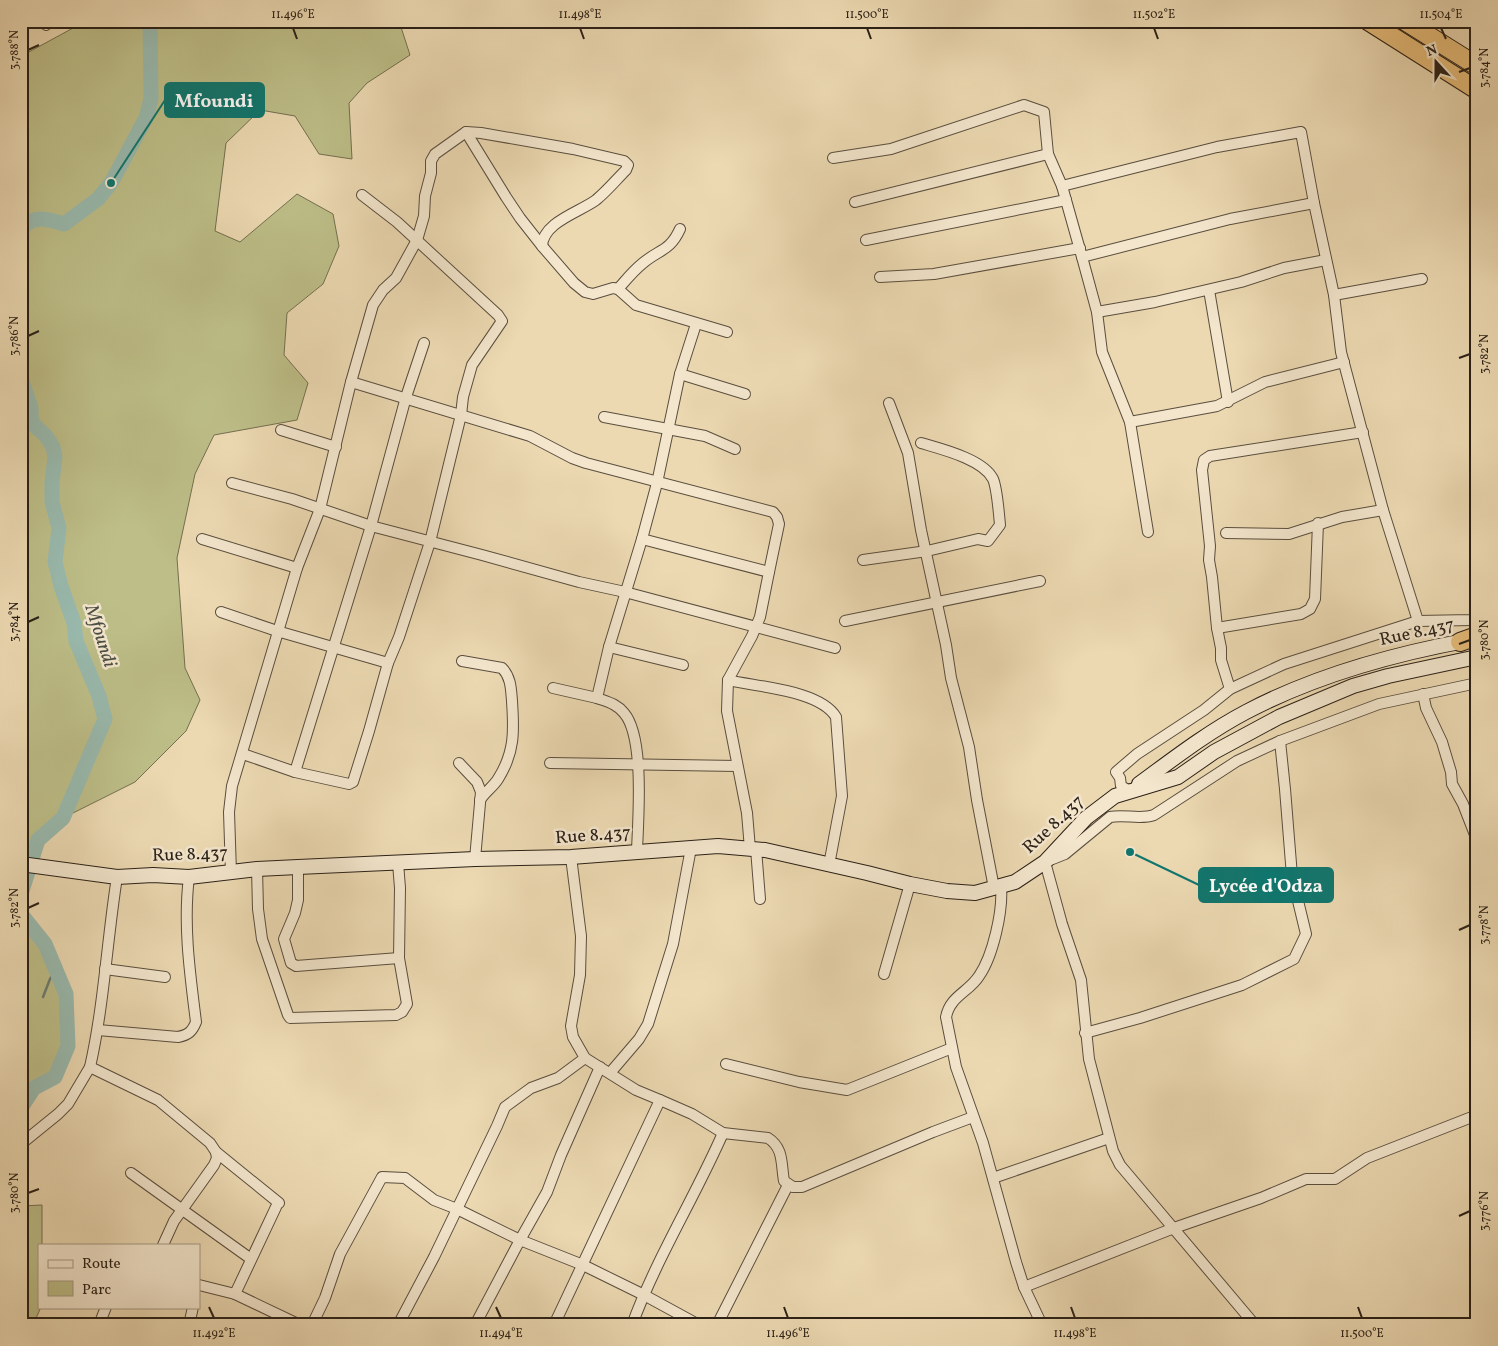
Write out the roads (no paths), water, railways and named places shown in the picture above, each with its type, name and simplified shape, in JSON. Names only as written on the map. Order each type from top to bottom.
[{"type":"highway","points":[[1368,21],[1458,77],[1477,92]]},
{"type":"highway","points":[[1405,21],[1477,66]]},
{"type":"main road","name":"Rue 8.437","points":[[1130,790],[1206,737],[1244,713],[1278,696],[1352,668],[1391,656],[1471,639]]},
{"type":"main road","name":"Rue 8.437","points":[[23,865],[117,877],[189,877],[257,869],[475,859],[571,857],[718,846],[753,849],[910,884],[962,893],[975,893],[1015,882],[1045,862],[1086,818],[1116,796],[1130,790],[1178,777],[1214,752],[1280,717],[1353,686],[1388,676],[1477,657]]},
{"type":"street","points":[[833,158],[891,149],[1024,105],[1044,112],[1048,154],[1062,186],[1081,253],[1097,312],[1102,352],[1130,422],[1148,532]]},
{"type":"street","points":[[466,132],[506,197],[542,246],[584,292],[594,294],[613,288],[618,289],[636,305],[727,332]]},
{"type":"street","points":[[232,873],[230,799],[277,631],[297,568],[320,509],[351,382],[373,305],[383,290],[396,278],[417,240],[424,216],[425,196],[431,173],[431,162],[435,154],[466,132],[573,149],[624,161],[628,165],[626,170],[595,201],[561,220],[546,234],[542,246]]},
{"type":"street","points":[[1062,186],[1217,147],[1301,132],[1334,295],[1344,362],[1383,510],[1418,621]]},
{"type":"street","points":[[855,202],[1048,154]]},
{"type":"street","points":[[243,754],[295,772],[349,784],[353,782],[370,731],[388,663],[399,637],[430,542],[472,365],[502,322],[502,318],[417,240],[362,195]]},
{"type":"street","points":[[866,240],[1066,200]]},
{"type":"street","points":[[880,277],[934,274],[1081,253],[1314,202]]},
{"type":"street","points":[[618,289],[644,262],[670,246],[676,239],[680,229]]},
{"type":"street","points":[[1097,312],[1209,290],[1284,268],[1326,260]]},
{"type":"street","points":[[1334,295],[1422,279]]},
{"type":"street","points":[[1209,290],[1228,402]]},
{"type":"street","points":[[597,698],[609,647],[642,539],[657,482],[680,374],[696,324]]},
{"type":"street","points":[[295,772],[371,526],[406,397],[424,343]]},
{"type":"street","points":[[1130,422],[1217,406],[1265,382],[1344,362]]},
{"type":"street","points":[[680,374],[744,394]]},
{"type":"street","points":[[351,382],[406,397],[530,436],[572,458],[773,512],[777,517],[779,524],[756,626],[728,680],[727,710],[747,813],[760,898]]},
{"type":"street","points":[[889,402],[908,453],[921,530],[927,551],[951,678],[969,747],[977,800],[1002,900],[999,920],[984,967],[978,978],[958,995],[947,1009],[946,1017],[956,1067],[983,1142],[1016,1262],[1024,1287],[1042,1325]]},
{"type":"street","points":[[604,417],[705,436],[735,449]]},
{"type":"street","points":[[281,430],[336,447]]},
{"type":"street","points":[[1230,689],[1221,660],[1209,560],[1210,546],[1202,470],[1204,460],[1210,456],[1363,432]]},
{"type":"street","points":[[862,560],[927,551],[978,539],[988,541],[1000,525],[993,480],[984,467],[949,452],[921,443]]},
{"type":"street","points":[[232,483],[292,499],[371,526],[835,648]]},
{"type":"street","points":[[1226,533],[1289,534],[1318,523],[1383,510]]},
{"type":"street","points":[[1217,628],[1302,614],[1310,609],[1315,599],[1318,523]]},
{"type":"street","points":[[642,539],[769,572]]},
{"type":"street","points":[[202,540],[297,568]]},
{"type":"street","points":[[845,621],[1040,581]]},
{"type":"street","points":[[221,612],[277,631],[388,663]]},
{"type":"street","points":[[1130,790],[1121,786],[1120,778],[1116,772],[1137,754],[1204,710],[1230,689],[1284,664],[1418,621],[1472,620],[1477,618]]},
{"type":"street","points":[[609,647],[683,665]]},
{"type":"street","points":[[462,661],[502,668],[506,672],[510,683],[514,731],[513,746],[498,778],[480,800]]},
{"type":"street","points":[[728,680],[804,696],[823,704],[836,717],[842,796],[829,865]]},
{"type":"street","points":[[1255,1325],[1120,1165],[1113,1152],[1089,1059],[1081,980],[1062,924],[1045,862],[1065,854],[1110,818],[1116,816],[1143,817],[1154,815],[1229,766],[1280,741],[1378,704],[1477,683]]},
{"type":"street","points":[[553,688],[615,704],[629,721],[638,766],[637,851]]},
{"type":"street","points":[[1423,694],[1426,708],[1442,742],[1451,772],[1452,784],[1463,804],[1477,840]]},
{"type":"street","points":[[1085,1033],[1140,1018],[1242,984],[1294,960],[1306,934],[1292,876],[1286,789],[1280,741]]},
{"type":"street","points":[[459,763],[477,782],[481,792],[475,859]]},
{"type":"street","points":[[550,763],[638,766],[737,766]]},
{"type":"street","points":[[610,1073],[648,1024],[673,944],[691,848]]},
{"type":"street","points":[[571,857],[581,936],[580,975],[571,1026],[573,1037],[585,1058],[636,1090],[692,1114],[723,1133],[768,1138],[780,1149],[784,1181],[793,1187],[802,1187],[973,1117]]},
{"type":"street","points":[[257,869],[258,909],[262,939],[290,1018],[396,1015],[402,1012],[407,1004],[399,958],[400,888],[398,863]]},
{"type":"street","points":[[298,867],[298,900],[295,913],[284,939],[291,963],[296,966],[399,958]]},
{"type":"street","points":[[21,1144],[68,1104],[90,1067],[98,1030],[117,877]]},
{"type":"street","points":[[98,1030],[178,1037],[187,1035],[192,1031],[196,1022],[188,956],[189,877]]},
{"type":"street","points":[[884,974],[910,884]]},
{"type":"street","points":[[105,969],[165,977]]},
{"type":"street","points":[[726,1064],[799,1082],[847,1090],[952,1048]]},
{"type":"street","points":[[398,1325],[434,1256],[505,1107],[531,1088],[558,1078],[585,1058]]},
{"type":"street","points":[[90,1067],[158,1100],[210,1143],[216,1152],[277,1205],[235,1294]]},
{"type":"street","points":[[475,1325],[548,1192],[561,1154],[600,1067]]},
{"type":"street","points":[[554,1325],[660,1100]]},
{"type":"street","points":[[1024,1287],[1174,1228],[1261,1198],[1306,1179],[1335,1179],[1366,1158],[1477,1115]]},
{"type":"street","points":[[632,1325],[644,1295],[723,1133]]},
{"type":"street","points":[[993,1178],[1109,1138]]},
{"type":"street","points":[[163,1244],[174,1221],[214,1165],[217,1158],[216,1152]]},
{"type":"street","points":[[131,1173],[251,1259]]},
{"type":"street","points":[[312,1325],[340,1254],[382,1177],[405,1178],[434,1200],[457,1209],[520,1240],[583,1265],[699,1325]]},
{"type":"street","points":[[716,1325],[788,1185]]},
{"type":"street","points":[[200,1285],[235,1294],[300,1325]]},
{"type":"street","points":[[99,1325],[106,1308]]},
{"type":"street","points":[[189,1325],[193,1308]]},
{"type":"waterway","name":"Mfoundi","points":[[21,229],[31,221],[41,219],[64,224],[98,199],[111,183],[146,118],[151,99],[150,21]]},
{"type":"waterway","name":"Mfoundi","points":[[21,378],[31,408],[31,418],[34,425],[46,436],[53,447],[55,457],[52,502],[59,528],[55,562],[74,623],[76,641],[99,696],[105,719],[63,818],[38,840],[21,894]]},
{"type":"waterway","name":"Mfoundi","points":[[21,914],[45,944],[66,994],[68,1046],[55,1077],[34,1088],[21,1108]]},
{"type":"waterway","points":[[43,997],[55,971]]},
{"type":"place","name":"Mfoundi","points":[[111,183]]},
{"type":"place","name":"Lycée d'Odza","points":[[1130,852]]}]
